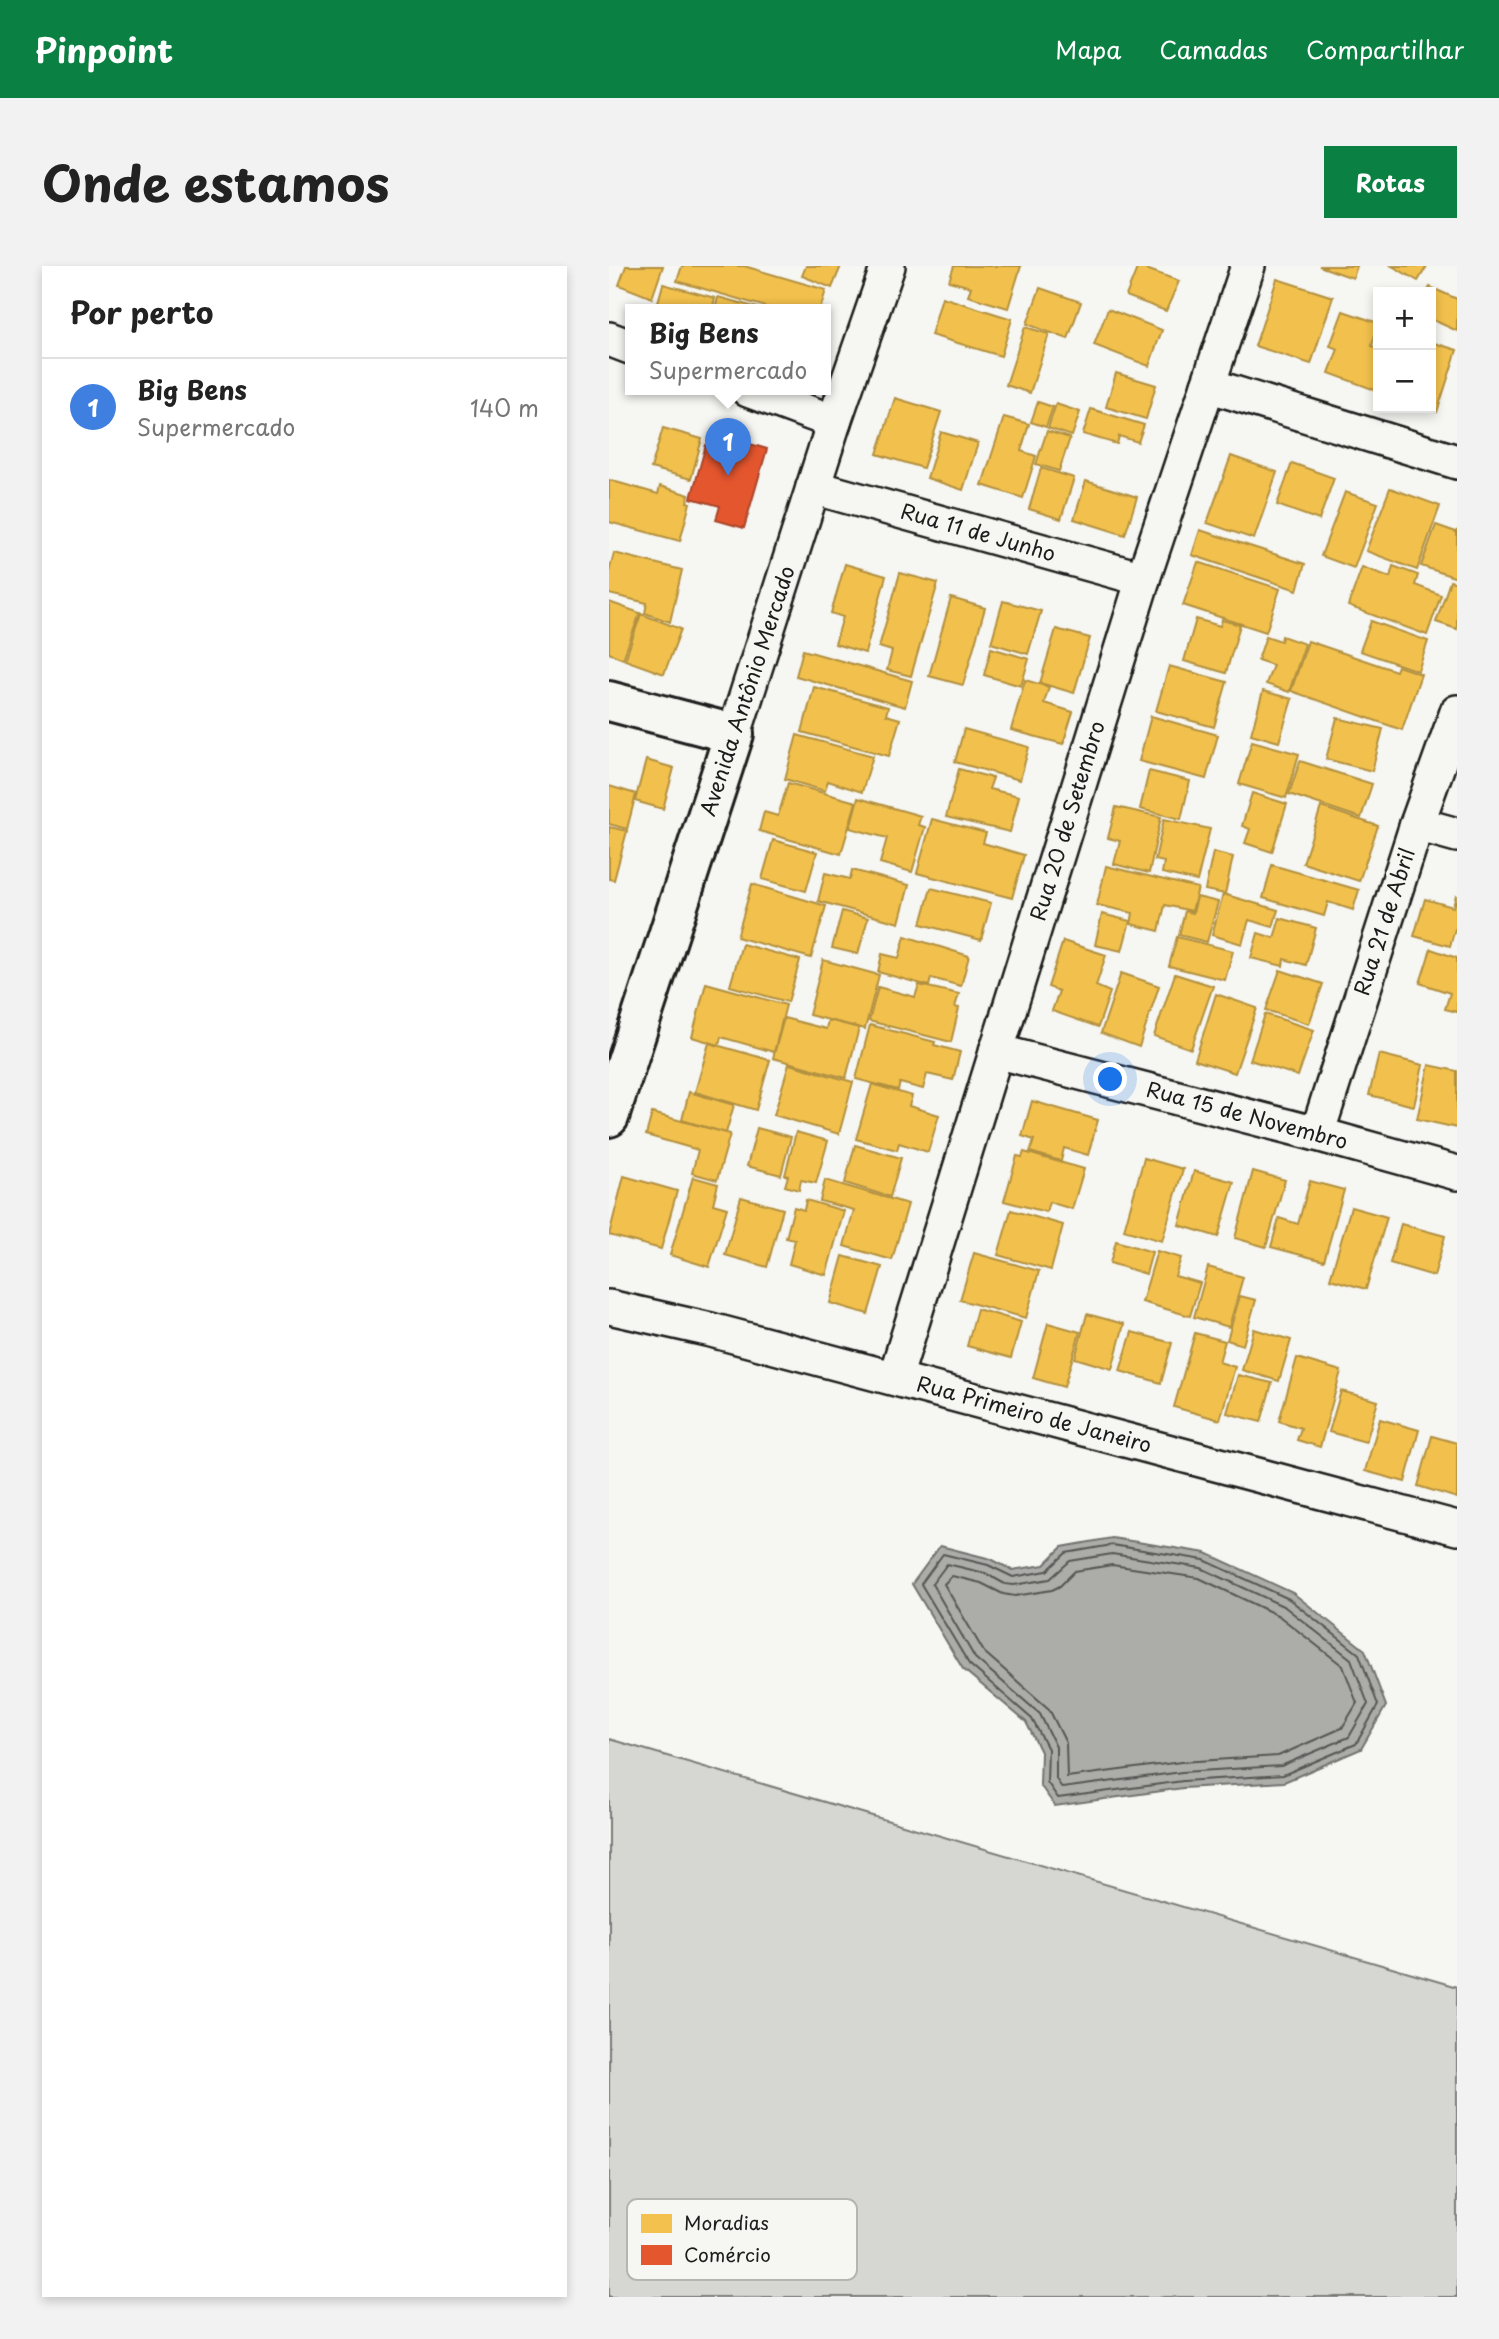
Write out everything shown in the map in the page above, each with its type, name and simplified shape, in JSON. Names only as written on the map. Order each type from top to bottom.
[{"type":"street","name":"Avenida Antônio Mercado","points":[[609,1117],[834,422],[888,266]]},
{"type":"street","name":"Rua 20 de Setembro","points":[[895,1378],[1143,579],[1248,266]]},
{"type":"street","points":[[1208,385],[1457,462]]},
{"type":"street","points":[[761,395],[834,422]]},
{"type":"street","name":"Rua 11 de Junho","points":[[813,487],[1143,579]]},
{"type":"street","points":[[609,701],[734,734]]},
{"type":"street","name":"Rua 21 de Abril","points":[[1317,1134],[1417,824],[1457,712]]},
{"type":"street","points":[[1417,824],[1457,835]]},
{"type":"street","name":"Rua 15 de Novembro","points":[[996,1051],[1457,1173]]},
{"type":"street","name":"Rua Primeiro de Janeiro","points":[[609,1307],[711,1330],[1457,1528]]},
{"type":"shaded area","points":[[609,1739],[1457,1987],[1457,2297],[609,2297]]},
{"type":"water","points":[[1112,1538],[1206,1553],[1293,1593],[1365,1650],[1386,1706],[1361,1749],[1284,1782],[1183,1788],[1055,1806],[1040,1785],[1041,1752],[1026,1722],[963,1669],[912,1584],[940,1546],[991,1559],[1012,1570],[1044,1565],[1062,1547]]},
{"type":"building: Moradias","points":[[626,266],[663,266],[652,298],[619,285]]},
{"type":"building: Moradias","points":[[682,266],[744,266],[826,290],[822,304],[756,304],[677,281]]},
{"type":"building: Moradias","points":[[806,266],[841,266],[832,288],[802,276]]},
{"type":"building: Moradias","points":[[954,266],[1021,266],[1008,308],[968,296],[971,287],[949,281]]},
{"type":"building: Moradias","points":[[1138,266],[1179,281],[1166,311],[1126,296]]},
{"type":"building: Moradias","points":[[1319,266],[1357,266],[1353,278]]},
{"type":"building: Moradias","points":[[1392,266],[1427,266],[1418,281]]},
{"type":"building: Moradias","points":[[1277,279],[1333,297],[1311,364],[1255,346]]},
{"type":"building: Moradias","points":[[663,284],[715,298],[714,304],[658,304]]},
{"type":"building: Moradias","points":[[1040,288],[1081,302],[1068,339],[1027,324]]},
{"type":"building: Moradias","points":[[1436,290],[1457,299],[1457,331],[1436,321]]},
{"type":"building: Moradias","points":[[718,297],[743,304],[716,304]]},
{"type":"building: Moradias","points":[[942,297],[1012,319],[1001,356],[931,335]]},
{"type":"building: Moradias","points":[[1108,309],[1162,330],[1149,366],[1094,345]]},
{"type":"building: Moradias","points":[[1343,311],[1373,321],[1373,389],[1329,373],[1338,349],[1330,346]]},
{"type":"building: Moradias","points":[[1025,327],[1049,334],[1030,393],[1006,385]]},
{"type":"building: Moradias","points":[[1436,344],[1457,350],[1436,412]]},
{"type":"building: Moradias","points":[[1116,373],[1156,385],[1146,419],[1106,407]]},
{"type":"building: Moradias","points":[[895,398],[941,412],[923,468],[877,454]]},
{"type":"building: Moradias","points":[[1038,402],[1053,407],[1046,427],[1031,422]]},
{"type":"building: Moradias","points":[[1056,404],[1080,412],[1072,436],[1048,428]]},
{"type":"building: Moradias","points":[[1091,409],[1144,425],[1138,442],[1119,436],[1117,444],[1083,434]]},
{"type":"building: Moradias","points":[[1004,417],[1029,424],[1021,451],[1036,456],[1023,498],[982,485]]},
{"type":"building: Moradias","points":[[663,428],[702,439],[691,479],[651,468]]},
{"type":"building: Moradias","points":[[1047,431],[1070,438],[1059,471],[1036,464]]},
{"type":"building: Moradias","points":[[941,432],[978,443],[963,490],[927,478]]},
{"type":"building: Moradias","points":[[1231,456],[1277,472],[1254,539],[1207,523]]},
{"type":"building: Moradias","points":[[1292,463],[1334,478],[1319,520],[1277,505]]},
{"type":"building: Moradias","points":[[1041,468],[1074,478],[1061,519],[1029,509]]},
{"type":"building: Moradias","points":[[609,480],[658,494],[660,486],[689,495],[687,502],[690,503],[680,541],[609,522]]},
{"type":"building: Moradias","points":[[1086,481],[1137,497],[1125,535],[1074,519]]},
{"type":"building: Moradias","points":[[1390,488],[1440,506],[1417,570],[1366,551]]},
{"type":"building: Moradias","points":[[1345,492],[1378,503],[1354,568],[1321,556]]},
{"type":"building: Moradias","points":[[1436,525],[1457,531],[1457,578],[1421,566]]},
{"type":"building: Moradias","points":[[1200,530],[1305,564],[1297,590],[1192,555]]},
{"type":"building: Moradias","points":[[614,553],[682,570],[670,622],[645,613],[647,603],[609,594],[609,572]]},
{"type":"building: Moradias","points":[[1198,562],[1280,589],[1266,632],[1183,605]]},
{"type":"building: Moradias","points":[[845,564],[886,576],[865,653],[835,644],[843,617],[831,613]]},
{"type":"building: Moradias","points":[[1393,566],[1418,575],[1415,585],[1441,595],[1427,635],[1348,606],[1362,567],[1390,577]]},
{"type":"building: Moradias","points":[[900,573],[938,583],[911,676],[887,670],[892,651],[879,647]]},
{"type":"building: Moradias","points":[[1450,581],[1457,583],[1457,629],[1436,622]]},
{"type":"building: Moradias","points":[[951,598],[985,608],[963,685],[929,676]]},
{"type":"building: Moradias","points":[[1003,601],[1041,611],[1028,654],[991,643]]},
{"type":"building: Moradias","points":[[609,602],[640,613],[623,659],[609,653]]},
{"type":"building: Moradias","points":[[641,614],[681,629],[664,674],[625,660]]},
{"type":"building: Moradias","points":[[1196,619],[1220,626],[1222,620],[1240,625],[1226,673],[1184,661]]},
{"type":"building: Moradias","points":[[1371,621],[1428,641],[1418,671],[1360,651]]},
{"type":"building: Moradias","points":[[1056,629],[1090,638],[1074,693],[1040,683]]},
{"type":"building: Moradias","points":[[1266,636],[1281,641],[1282,636],[1305,644],[1289,692],[1266,684],[1273,665],[1258,660]]},
{"type":"building: Moradias","points":[[1308,641],[1396,671],[1398,666],[1421,674],[1402,730],[1291,691]]},
{"type":"building: Moradias","points":[[991,648],[1029,659],[1021,686],[984,675]]},
{"type":"building: Moradias","points":[[803,650],[912,681],[905,707],[796,676]]},
{"type":"building: Moradias","points":[[1169,666],[1227,682],[1214,727],[1156,711]]},
{"type":"building: Moradias","points":[[1025,680],[1049,687],[1044,703],[1073,712],[1063,744],[1011,730]]},
{"type":"building: Moradias","points":[[814,687],[888,707],[886,715],[900,719],[889,756],[802,732]]},
{"type":"building: Moradias","points":[[1263,691],[1292,699],[1279,742],[1251,734]]},
{"type":"building: Moradias","points":[[1151,716],[1218,735],[1206,779],[1139,761]]},
{"type":"building: Moradias","points":[[1337,718],[1383,729],[1372,771],[1326,759]]},
{"type":"building: Moradias","points":[[964,729],[1029,747],[1020,780],[955,762]]},
{"type":"building: Moradias","points":[[797,735],[873,756],[862,792],[828,781],[825,791],[785,779]]},
{"type":"building: Moradias","points":[[1252,741],[1299,754],[1286,798],[1239,784]]},
{"type":"building: Moradias","points":[[646,760],[674,768],[663,809],[635,801]]},
{"type":"building: Moradias","points":[[1300,761],[1372,784],[1361,818],[1289,794]]},
{"type":"building: Moradias","points":[[959,769],[993,778],[989,789],[1019,796],[1010,832],[946,817]]},
{"type":"building: Moradias","points":[[1149,771],[1190,781],[1181,819],[1140,809]]},
{"type":"building: Moradias","points":[[788,783],[856,802],[841,854],[759,831],[764,812],[778,816]]},
{"type":"building: Moradias","points":[[609,786],[636,794],[627,829],[609,824]]},
{"type":"building: Moradias","points":[[1252,793],[1287,804],[1272,852],[1245,843],[1250,829],[1242,826]]},
{"type":"building: Moradias","points":[[858,798],[921,816],[918,825],[925,827],[912,872],[880,863],[887,838],[850,828]]},
{"type":"building: Moradias","points":[[1116,807],[1161,817],[1149,873],[1114,864],[1120,841],[1108,838]]},
{"type":"building: Moradias","points":[[1321,807],[1378,826],[1359,881],[1303,863]]},
{"type":"building: Moradias","points":[[932,819],[986,833],[983,843],[1024,855],[1012,898],[917,873]]},
{"type":"building: Moradias","points":[[1164,819],[1210,829],[1197,881],[1162,873],[1164,862],[1155,860]]},
{"type":"building: Moradias","points":[[609,827],[627,831],[614,880],[609,879]]},
{"type":"building: Moradias","points":[[773,840],[817,852],[806,891],[762,879]]},
{"type":"building: Moradias","points":[[1213,852],[1233,857],[1225,894],[1205,890]]},
{"type":"building: Moradias","points":[[1272,865],[1359,890],[1353,910],[1328,902],[1324,916],[1263,898]]},
{"type":"building: Moradias","points":[[1106,866],[1198,888],[1192,911],[1165,905],[1159,931],[1131,924],[1133,913],[1097,905]]},
{"type":"building: Moradias","points":[[852,870],[909,885],[899,923],[818,901],[825,873],[850,879]]},
{"type":"building: Moradias","points":[[752,884],[826,906],[811,958],[737,937]]},
{"type":"building: Moradias","points":[[931,888],[991,903],[981,940],[921,924]]},
{"type":"building: Moradias","points":[[1223,894],[1278,910],[1273,927],[1249,920],[1242,944],[1212,935]]},
{"type":"building: Moradias","points":[[1456,895],[1457,929],[1450,946],[1414,936],[1425,899],[1453,907]]},
{"type":"building: Moradias","points":[[1197,897],[1218,902],[1207,942],[1179,935],[1185,911],[1193,913]]},
{"type":"building: Moradias","points":[[842,911],[868,918],[858,954],[832,948]]},
{"type":"building: Moradias","points":[[1102,914],[1130,921],[1122,951],[1095,945]]},
{"type":"building: Moradias","points":[[1280,918],[1316,928],[1306,965],[1284,959],[1283,966],[1251,958],[1258,933],[1274,938]]},
{"type":"building: Moradias","points":[[905,936],[969,956],[961,986],[931,978],[929,986],[878,972],[882,954],[899,958]]},
{"type":"building: Moradias","points":[[1177,937],[1233,951],[1225,980],[1169,966]]},
{"type":"building: Moradias","points":[[1063,941],[1106,955],[1096,986],[1110,992],[1098,1027],[1052,1011],[1059,991],[1048,987]]},
{"type":"building: Moradias","points":[[742,944],[800,960],[788,1002],[730,986]]},
{"type":"building: Moradias","points":[[1431,949],[1457,958],[1457,1012],[1445,1009],[1450,993],[1420,983]]},
{"type":"building: Moradias","points":[[823,960],[879,975],[865,1029],[809,1015]]},
{"type":"building: Moradias","points":[[1280,970],[1323,984],[1309,1024],[1266,1010]]},
{"type":"building: Moradias","points":[[1121,973],[1159,986],[1139,1047],[1101,1033]]},
{"type":"building: Moradias","points":[[1175,974],[1213,986],[1191,1049],[1154,1036]]},
{"type":"building: Moradias","points":[[706,983],[786,1005],[774,1052],[721,1037],[719,1045],[692,1037]]},
{"type":"building: Moradias","points":[[919,985],[959,994],[955,1007],[959,1008],[951,1042],[869,1021],[878,987],[915,997]]},
{"type":"building: Moradias","points":[[1216,994],[1257,1008],[1235,1073],[1195,1060]]},
{"type":"building: Moradias","points":[[1265,1014],[1314,1030],[1298,1076],[1250,1060]]},
{"type":"building: Moradias","points":[[784,1018],[826,1029],[828,1020],[859,1028],[846,1078],[773,1058]]},
{"type":"building: Moradias","points":[[870,1025],[935,1042],[934,1045],[960,1052],[953,1080],[927,1074],[923,1089],[900,1083],[898,1090],[856,1079]]},
{"type":"building: Moradias","points":[[709,1043],[770,1060],[756,1110],[695,1092]]},
{"type":"building: Moradias","points":[[1379,1054],[1423,1065],[1414,1106],[1369,1095]]},
{"type":"building: Moradias","points":[[789,1064],[853,1082],[839,1134],[774,1115]]},
{"type":"building: Moradias","points":[[1429,1065],[1457,1071],[1457,1128],[1417,1119]]},
{"type":"building: Moradias","points":[[872,1084],[912,1096],[909,1106],[939,1115],[928,1152],[899,1143],[897,1150],[856,1139]]},
{"type":"building: Moradias","points":[[689,1092],[734,1105],[726,1133],[682,1120]]},
{"type":"building: Moradias","points":[[1032,1101],[1098,1120],[1088,1155],[1064,1148],[1061,1161],[1030,1152],[1034,1140],[1022,1136]]},
{"type":"building: Moradias","points":[[652,1113],[730,1134],[717,1180],[692,1173],[698,1150],[646,1135]]},
{"type":"building: Moradias","points":[[757,1128],[791,1137],[781,1175],[747,1166]]},
{"type":"building: Moradias","points":[[796,1132],[828,1141],[816,1183],[801,1180],[799,1190],[785,1186],[788,1176],[785,1175]]},
{"type":"building: Moradias","points":[[855,1145],[901,1158],[890,1197],[845,1183]]},
{"type":"building: Moradias","points":[[1024,1152],[1084,1169],[1072,1209],[1049,1202],[1046,1212],[1004,1201],[1017,1156],[1022,1157]]},
{"type":"building: Moradias","points":[[1144,1158],[1183,1169],[1162,1241],[1124,1230]]},
{"type":"building: Moradias","points":[[1194,1171],[1234,1182],[1218,1237],[1179,1225]]},
{"type":"building: Moradias","points":[[1253,1171],[1285,1180],[1266,1247],[1235,1238]]},
{"type":"building: Moradias","points":[[624,1176],[677,1191],[661,1249],[609,1235]]},
{"type":"building: Moradias","points":[[693,1177],[718,1184],[713,1204],[727,1208],[709,1267],[670,1255]]},
{"type":"building: Moradias","points":[[825,1180],[908,1204],[892,1260],[844,1246],[854,1210],[820,1201]]},
{"type":"building: Moradias","points":[[1310,1181],[1344,1190],[1324,1261],[1271,1247],[1279,1218],[1298,1224]]},
{"type":"building: Moradias","points":[[741,1197],[783,1209],[767,1267],[725,1255]]},
{"type":"building: Moradias","points":[[806,1200],[844,1211],[826,1275],[789,1264],[795,1240],[786,1238],[794,1207],[804,1210]]},
{"type":"building: Moradias","points":[[1351,1207],[1387,1217],[1366,1289],[1330,1279]]},
{"type":"building: Moradias","points":[[1011,1210],[1063,1225],[1051,1270],[998,1255]]},
{"type":"building: Moradias","points":[[1401,1224],[1445,1236],[1434,1276],[1390,1263]]},
{"type":"building: Moradias","points":[[1116,1241],[1152,1252],[1146,1274],[1110,1263]]},
{"type":"building: Moradias","points":[[1157,1251],[1181,1258],[1175,1276],[1200,1283],[1190,1316],[1142,1302]]},
{"type":"building: Moradias","points":[[974,1253],[1039,1271],[1026,1318],[960,1300]]},
{"type":"building: Moradias","points":[[843,1256],[882,1267],[868,1314],[830,1303]]},
{"type":"building: Moradias","points":[[1208,1267],[1243,1277],[1229,1327],[1194,1317]]},
{"type":"building: Moradias","points":[[1240,1296],[1256,1300],[1243,1345],[1227,1340]]},
{"type":"building: Moradias","points":[[977,1309],[1021,1322],[1011,1358],[967,1346]]},
{"type":"building: Moradias","points":[[1087,1314],[1124,1324],[1112,1369],[1075,1358]]},
{"type":"building: Moradias","points":[[1048,1323],[1080,1332],[1064,1387],[1033,1378]]},
{"type":"building: Moradias","points":[[1254,1329],[1291,1340],[1279,1381],[1242,1370]]},
{"type":"building: Moradias","points":[[1132,1332],[1172,1343],[1161,1383],[1120,1371]]},
{"type":"building: Moradias","points":[[1195,1333],[1225,1341],[1219,1362],[1235,1367],[1220,1420],[1174,1407]]},
{"type":"building: Moradias","points":[[1297,1358],[1341,1371],[1320,1447],[1297,1440],[1301,1428],[1279,1421]]},
{"type":"building: Moradias","points":[[1238,1375],[1272,1383],[1261,1422],[1227,1413]]},
{"type":"building: Moradias","points":[[1341,1391],[1378,1401],[1366,1442],[1329,1432]]},
{"type":"building: Moradias","points":[[1380,1419],[1419,1430],[1405,1482],[1365,1471]]},
{"type":"building: Moradias","points":[[1432,1436],[1457,1443],[1457,1498],[1418,1486]]},
{"type":"building: Comércio","points":[[740,441],[767,449],[744,528],[716,520],[720,506],[691,498],[706,445],[736,453]]},
{"type":"place","name":"Big Bens","points":[[728,476]]}]
